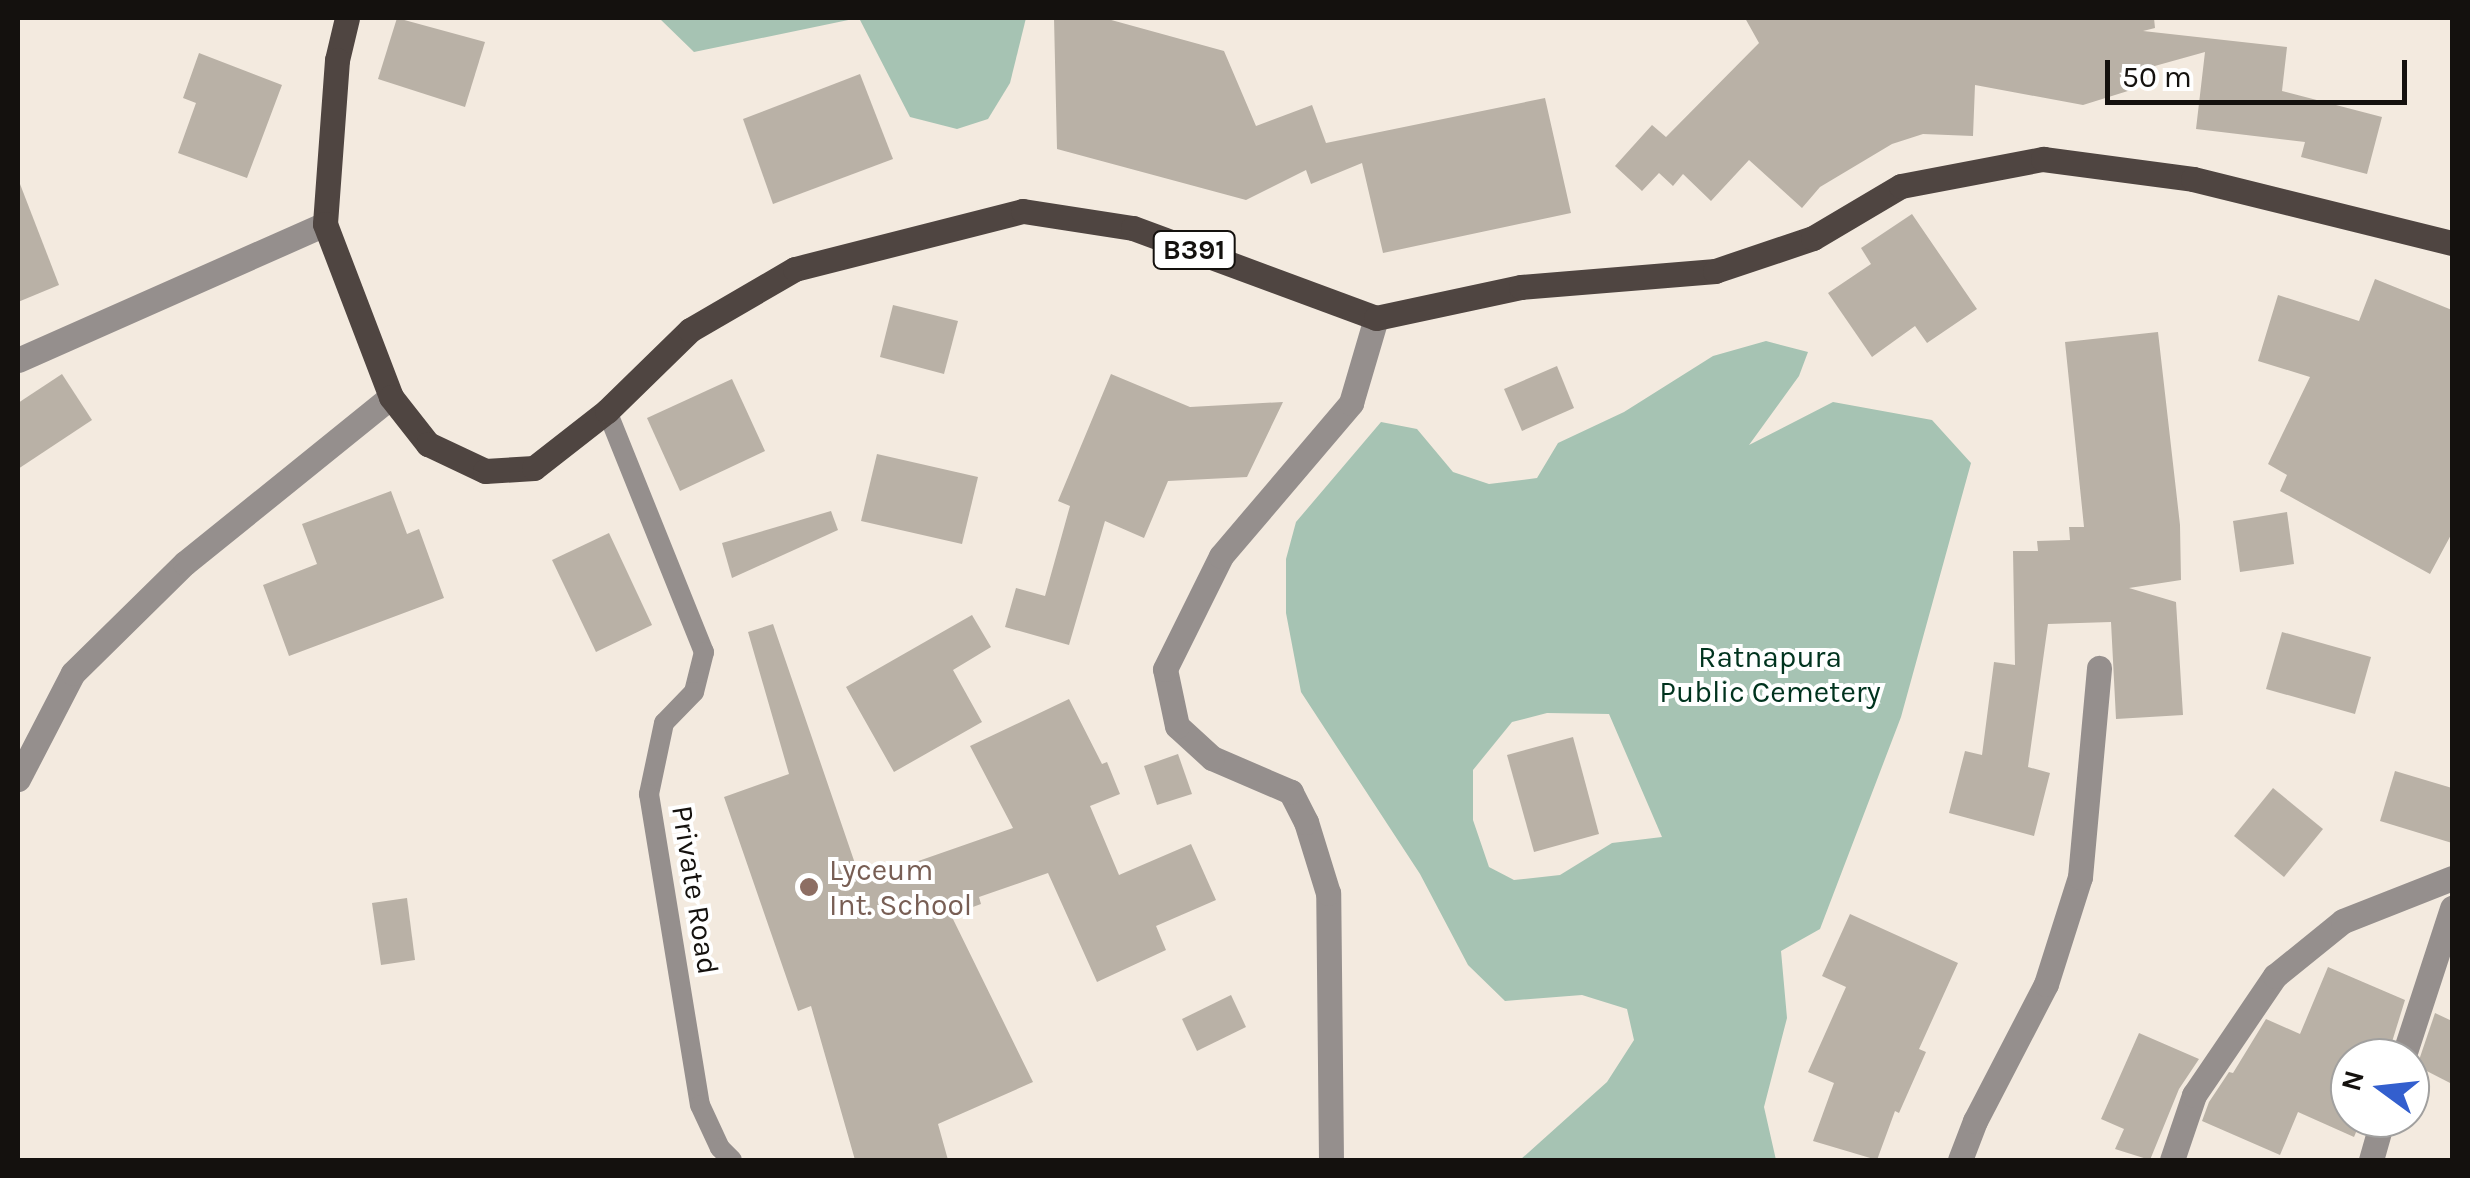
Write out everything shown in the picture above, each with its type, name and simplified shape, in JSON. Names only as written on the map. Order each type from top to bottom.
[{"type":"main road","name":"B391","points":[[347,18],[337,60],[325,224],[391,397],[428,444],[484,471],[534,468],[607,411],[690,330],[795,269],[1023,211],[1133,228],[1376,318]]},
{"type":"main road","points":[[1376,318],[1521,286],[1715,271],[1813,238],[1901,186],[2043,160],[2194,179],[2452,243]]},
{"type":"street","points":[[18,360],[325,224]]},
{"type":"street","points":[[1331,1160],[1328,893],[1306,822],[1291,792],[1212,758],[1177,726],[1166,669],[1222,556],[1351,403],[1376,318]]},
{"type":"street","points":[[18,779],[73,672],[184,563],[391,397]]},
{"type":"street","points":[[1960,1160],[1975,1121],[2046,984],[2080,877],[2099,668]]},
{"type":"street","points":[[2172,1160],[2194,1095],[2276,976],[2343,921],[2452,878]]},
{"type":"street","points":[[2410,1038],[2452,908]]},
{"type":"lane","name":"Private Road","points":[[607,411],[704,652],[694,692],[664,723],[648,794],[700,1105],[720,1148],[732,1160]]},
{"type":"green space","points":[[659,18],[858,18],[694,52]]},
{"type":"green space","points":[[859,18],[1026,18],[1010,83],[988,119],[957,129],[910,117]]},
{"type":"green space","name":"Ratnapura Public Cemetery","points":[[1766,341],[1808,352],[1799,376],[1749,445],[1833,402],[1932,420],[1971,463],[1901,717],[1820,929],[1781,951],[1787,1018],[1764,1107],[1776,1160],[1520,1160],[1607,1082],[1634,1040],[1627,1009],[1582,995],[1505,1001],[1468,965],[1420,874],[1301,692],[1286,613],[1286,559],[1296,522],[1381,422],[1417,429],[1453,472],[1489,484],[1537,478],[1558,443],[1624,412],[1713,356]],"holes":[[[1547,713],[1609,714],[1662,837],[1612,843],[1560,875],[1514,880],[1489,867],[1473,820],[1473,770],[1512,722]]]},
{"type":"building","points":[[397,18],[485,42],[465,107],[378,79]]},
{"type":"building","points":[[1054,18],[1104,18],[1224,51],[1256,126],[1312,105],[1326,143],[1545,98],[1571,213],[1383,253],[1362,163],[1311,184],[1306,170],[1246,200],[1057,149]]},
{"type":"building","points":[[1745,18],[2154,18],[2155,28],[2143,31],[2287,47],[2282,91],[2382,117],[2367,174],[2301,157],[2305,142],[2196,129],[2205,52],[2126,74],[2131,90],[2083,105],[1975,85],[1973,136],[1923,134],[1892,144],[1820,187],[1802,208],[1749,160],[1711,201],[1683,174],[1673,186],[1659,173],[1642,191],[1615,166],[1652,125],[1666,137],[1759,43]]},
{"type":"building","points":[[199,53],[282,85],[247,178],[178,153],[196,103],[183,98]]},
{"type":"building","points":[[860,74],[893,159],[773,204],[743,119]]},
{"type":"building","points":[[18,185],[59,285],[18,302]]},
{"type":"building","points":[[1912,214],[1977,309],[1927,343],[1915,326],[1872,357],[1828,293],[1871,264],[1861,248]]},
{"type":"building","points":[[2375,279],[2452,310],[2452,533],[2430,574],[2280,491],[2287,475],[2268,464],[2310,377],[2258,361],[2278,295],[2359,321]]},
{"type":"building","points":[[893,305],[958,321],[944,374],[880,357]]},
{"type":"building","points":[[2158,332],[2180,525],[2181,580],[2129,588],[2176,602],[2183,715],[2116,719],[2111,622],[2048,624],[2028,767],[2050,773],[2034,836],[1949,813],[1965,751],[1982,755],[1994,662],[2015,665],[2013,551],[2038,551],[2037,541],[2070,540],[2069,527],[2084,527],[2065,342]]},
{"type":"building","points":[[1557,366],[1574,408],[1522,431],[1504,389]]},
{"type":"building","points":[[62,374],[92,420],[18,469],[18,403]]},
{"type":"building","points":[[1111,374],[1190,407],[1283,402],[1247,477],[1168,481],[1144,538],[1105,521],[1069,645],[1005,627],[1016,588],[1045,596],[1070,506],[1058,501]]},
{"type":"building","points":[[732,379],[765,451],[680,491],[647,418]]},
{"type":"building","points":[[877,454],[978,477],[962,544],[861,521]]},
{"type":"building","points":[[391,491],[407,534],[419,529],[444,598],[289,656],[263,585],[317,564],[302,524]]},
{"type":"building","points":[[831,511],[838,530],[732,578],[722,543]]},
{"type":"building","points":[[2287,512],[2294,564],[2240,572],[2233,521]]},
{"type":"building","points":[[609,533],[652,625],[596,652],[552,560]]},
{"type":"building","points":[[972,615],[991,647],[953,670],[982,722],[894,772],[846,687]]},
{"type":"building","points":[[773,624],[861,881],[1013,828],[970,746],[1069,699],[1102,764],[1107,762],[1120,794],[1090,806],[1119,875],[1191,844],[1216,900],[1156,926],[1166,950],[1097,982],[1048,873],[979,897],[981,904],[951,915],[1033,1082],[938,1124],[948,1160],[855,1160],[811,1006],[798,1011],[724,797],[789,774],[748,632]]},
{"type":"building","points":[[2282,632],[2371,657],[2355,714],[2266,689]]},
{"type":"building","points":[[1573,737],[1599,834],[1534,852],[1507,755]]},
{"type":"building","points":[[1178,754],[1192,794],[1157,805],[1144,766]]},
{"type":"building","points":[[2395,771],[2452,788],[2452,843],[2380,821]]},
{"type":"building","points":[[2273,788],[2323,829],[2284,877],[2234,836]]},
{"type":"building","points":[[407,898],[415,960],[381,965],[372,903]]},
{"type":"building","points":[[1850,914],[1958,963],[1919,1049],[1926,1052],[1899,1113],[1895,1111],[1877,1160],[1813,1141],[1834,1083],[1808,1072],[1846,987],[1822,976]]},
{"type":"building","points":[[2328,967],[2405,1000],[2393,1038],[2330,1038],[2330,1126],[2298,1112],[2280,1155],[2202,1121],[2209,1102],[2229,1072],[2233,1073],[2266,1019],[2300,1034]]},
{"type":"building","points":[[1231,995],[1246,1027],[1197,1051],[1182,1019]]},
{"type":"building","points":[[2435,1013],[2452,1021],[2452,1084],[2430,1073],[2430,1038],[2427,1038]]},
{"type":"building","points":[[2139,1033],[2199,1059],[2179,1089],[2150,1160],[2115,1149],[2124,1129],[2101,1119]]},
{"type":"place","name":"Lyceum Int. School","points":[[809,887]]}]
